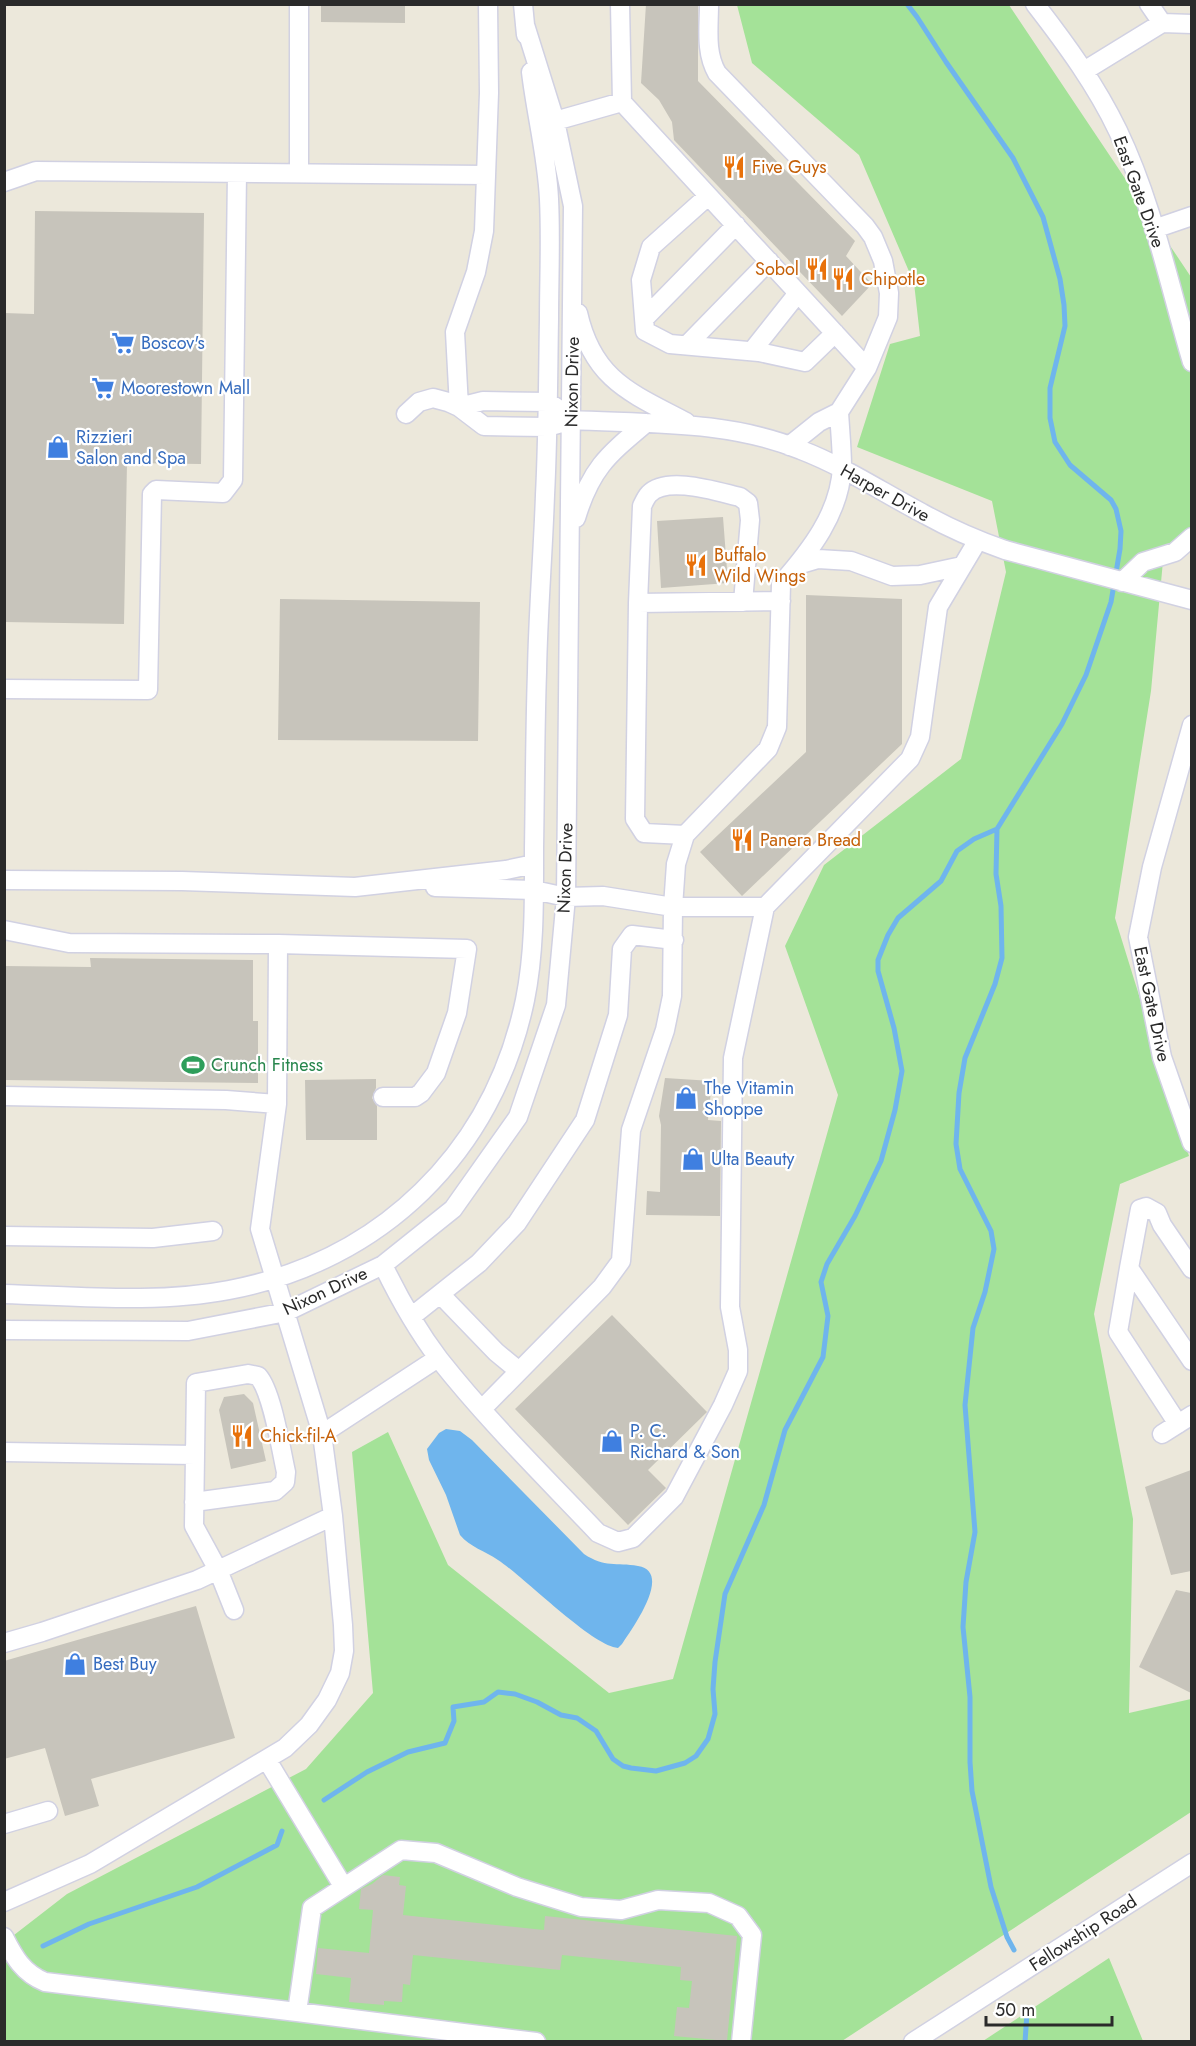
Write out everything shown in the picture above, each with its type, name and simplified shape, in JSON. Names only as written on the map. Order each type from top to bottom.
[{"type":"street","points":[[298,173],[299,4]]},
{"type":"street","points":[[459,407],[454,332],[476,272],[484,231],[488,4]]},
{"type":"street","name":"Nixon Drive","points":[[4,1294],[190,1296],[227,1291],[276,1278],[333,1256],[383,1225],[422,1192],[445,1167],[487,1105],[503,1071],[516,1035],[531,960],[537,661],[548,402],[550,221],[547,166],[534,100],[523,4]]},
{"type":"street","points":[[620,4],[622,102],[867,368]]},
{"type":"street","points":[[709,4],[708,48],[717,73],[865,226],[879,249],[887,276],[888,317],[867,368],[839,412],[819,422],[789,446]]},
{"type":"street","name":"East Gate Drive","points":[[1035,4],[1084,70],[1118,130],[1142,189],[1191,362]]},
{"type":"street","name":"East Gate Drive","points":[[1045,4],[1059,35]]},
{"type":"street","points":[[1149,4],[1162,23]]},
{"type":"street","points":[[1084,70],[1162,23],[1191,24]]},
{"type":"street","name":"Nixon Drive","points":[[4,1330],[188,1331],[286,1312],[383,1265],[453,1209],[518,1117],[556,1005],[566,897],[573,287],[573,206],[555,121],[525,25]]},
{"type":"street","points":[[555,121],[622,102]]},
{"type":"street","points":[[4,182],[36,171],[486,175]]},
{"type":"street","points":[[4,689],[148,690],[151,498],[156,490],[223,493],[233,480],[237,173]]},
{"type":"street","points":[[708,196],[651,248],[641,279],[645,331],[670,344],[752,351],[805,362],[835,333]]},
{"type":"street","points":[[1154,229],[1191,216]]},
{"type":"street","points":[[644,319],[736,225]]},
{"type":"street","points":[[687,345],[769,261]]},
{"type":"street","points":[[573,287],[582,327],[594,358],[611,379],[636,396],[693,425]]},
{"type":"street","points":[[752,351],[798,293]]},
{"type":"street","points":[[406,414],[419,402],[433,399],[459,407],[483,401],[548,402],[572,420]]},
{"type":"street","name":"Harper Drive","points":[[459,407],[484,426],[547,427],[572,420],[693,425],[736,432],[789,446],[842,468],[920,513],[1005,550],[1191,600]]},
{"type":"street","points":[[482,1409],[602,1287],[621,1261],[631,1130],[665,1030],[672,996],[676,864],[685,835],[768,749],[777,727],[781,584],[798,565],[825,525],[837,499],[842,468],[839,412]]},
{"type":"street","points":[[570,540],[583,495],[594,475],[608,454],[646,423]]},
{"type":"street","points":[[685,835],[644,833],[635,819],[638,603],[642,506],[649,494],[659,487],[673,484],[740,497],[748,503],[750,520],[743,602]]},
{"type":"street","points":[[1122,582],[1143,562],[1175,552],[1191,537]]},
{"type":"street","points":[[383,1265],[411,1317],[438,1358],[482,1409],[598,1533],[618,1542],[633,1538],[674,1497],[723,1405],[738,1371],[738,1350],[730,1308],[733,1058],[765,907],[910,759],[921,737],[938,607],[978,540]]},
{"type":"street","points":[[798,565],[818,560],[851,561],[892,576],[920,576],[962,566]]},
{"type":"street","points":[[638,603],[781,601]]},
{"type":"street","name":"East Gate Drive","points":[[1191,724],[1152,867],[1138,937],[1162,1057],[1191,1143]]},
{"type":"street","points":[[4,880],[182,881],[330,887],[373,885],[506,870],[534,864]]},
{"type":"street","points":[[373,885],[534,890],[566,897],[603,896],[673,907],[765,907]]},
{"type":"street","points":[[4,930],[69,943],[278,944],[467,949],[456,1013],[436,1073],[421,1093],[415,1097],[383,1097]]},
{"type":"street","points":[[411,1317],[478,1263],[517,1223],[585,1120],[618,1015],[622,949],[632,935],[674,940]]},
{"type":"street","points":[[4,1902],[90,1863],[285,1749],[309,1725],[327,1700],[340,1673],[344,1651],[343,1625],[333,1516],[322,1434],[261,1229],[277,1104],[278,944]]},
{"type":"street","points":[[4,1096],[226,1100],[277,1104]]},
{"type":"street","points":[[1162,1434],[1185,1420],[1118,1332],[1140,1209],[1146,1208],[1157,1213],[1162,1225],[1191,1269]]},
{"type":"street","points":[[4,1236],[153,1238],[213,1231]]},
{"type":"street","points":[[1129,1268],[1191,1361]]},
{"type":"street","points":[[441,1295],[496,1352],[519,1371]]},
{"type":"street","points":[[322,1434],[438,1358]]},
{"type":"street","points":[[194,1502],[275,1491],[282,1486],[286,1477],[272,1411],[260,1378],[248,1374],[196,1383],[194,1502],[194,1526],[218,1570],[234,1610]]},
{"type":"street","points":[[4,1452],[195,1455]]},
{"type":"street","points":[[4,1642],[42,1632],[197,1580],[333,1516]]},
{"type":"street","points":[[267,1760],[343,1886]]},
{"type":"street","points":[[4,1824],[48,1811]]},
{"type":"street","points":[[297,2012],[312,1908],[401,1850],[436,1853],[517,1887],[581,1907],[621,1910],[658,1900],[709,1903],[738,1916],[752,1935],[741,2042]]},
{"type":"street","name":"Fellowship Road","points":[[913,2042],[1191,1863]]},
{"type":"street","points":[[4,1936],[18,1964],[28,1973],[45,1982],[536,2042]]},
{"type":"green space","points":[[737,5],[1009,5],[1191,277],[1191,531],[1164,550],[1151,691],[1115,918],[1189,1156],[1120,1184],[1094,1314],[1133,1519],[1129,1713],[1191,1699],[1191,1812],[842,2041],[5,2042],[5,1942],[67,1894],[306,1769],[373,1693],[352,1452],[388,1432],[448,1565],[609,1693],[673,1679],[838,1095],[785,946],[824,865],[961,759],[1006,572],[992,501],[857,447],[890,344],[920,336],[914,283],[859,155],[752,63]]},
{"type":"green space","points":[[1109,1958],[1143,2041],[983,2041]]},
{"type":"water","points":[[446,1429],[460,1431],[472,1440],[584,1554],[605,1563],[638,1566],[648,1570],[652,1579],[647,1602],[641,1615],[618,1648],[606,1644],[575,1624],[510,1569],[468,1543],[460,1535],[446,1495],[429,1460],[427,1449],[439,1433]]},
{"type":"building","points":[[321,4],[405,4],[405,23],[321,22]]},
{"type":"building","points":[[646,4],[698,4],[698,81],[855,241],[846,256],[872,284],[842,316],[674,140],[672,122],[659,100],[641,83]]},
{"type":"building","name":"Moorestown Mall","points":[[35,211],[204,213],[201,464],[127,463],[124,624],[4,622],[4,313],[34,314]]},
{"type":"building","points":[[723,517],[728,583],[661,588],[657,521]]},
{"type":"building","points":[[806,595],[902,599],[902,744],[742,896],[700,852],[806,752]]},
{"type":"building","points":[[280,599],[480,602],[478,741],[278,740]]},
{"type":"building","points":[[90,958],[253,960],[253,1021],[258,1021],[258,1083],[4,1080],[4,966],[91,967]]},
{"type":"building","name":"Ulta Beauty","points":[[665,1078],[712,1081],[708,1120],[721,1121],[720,1216],[646,1215],[647,1191],[660,1192],[661,1125],[659,1116]]},
{"type":"building","points":[[376,1079],[376,1088],[372,1098],[377,1106],[377,1140],[306,1140],[305,1080]]},
{"type":"building","name":"P. C. Richard & Son","points":[[612,1315],[707,1412],[648,1470],[666,1488],[628,1525],[515,1409]]},
{"type":"building","name":"Chick-fil-A","points":[[244,1394],[253,1403],[266,1461],[231,1469],[219,1410],[224,1397]]},
{"type":"building","points":[[1191,1470],[1191,1571],[1171,1575],[1145,1487]]},
{"type":"building","points":[[1176,1590],[1191,1593],[1191,1693],[1139,1667]]},
{"type":"building","points":[[196,1606],[235,1738],[91,1779],[99,1806],[65,1816],[45,1748],[4,1759],[4,1661]]},
{"type":"building","points":[[383,1875],[400,1877],[399,1885],[406,1886],[403,1915],[544,1930],[545,1916],[737,1936],[727,2041],[674,2036],[677,2007],[689,2008],[692,1981],[680,1980],[681,1967],[562,1955],[560,1970],[413,1955],[410,1985],[403,1984],[402,2002],[384,2001],[384,2005],[349,2002],[351,1978],[316,1974],[318,1948],[369,1953],[373,1910],[359,1909],[361,1889]]},
{"type":"waterway","points":[[907,4],[1013,158],[1043,217],[1060,279],[1064,305],[1065,326],[1050,388],[1050,418],[1055,442],[1070,465],[1111,500],[1116,509],[1121,531],[1111,602],[1086,675],[1062,724],[997,829],[996,874],[1001,906],[1002,958],[995,984],[965,1058],[959,1093],[956,1144],[960,1169],[991,1231],[994,1249],[985,1292],[973,1328],[965,1405],[975,1532],[966,1582],[963,1627],[970,1697],[970,1762],[972,1791],[991,1887],[1007,1937],[1014,1950]]},
{"type":"waterway","points":[[324,1800],[367,1772],[408,1752],[445,1743],[454,1721],[453,1707],[484,1702],[498,1692],[515,1694],[537,1702],[561,1715],[577,1718],[596,1731],[613,1759],[631,1768],[656,1771],[685,1763],[696,1756],[708,1739],[715,1714],[713,1689],[715,1662],[725,1594],[764,1505],[785,1430],[823,1357],[828,1316],[821,1282],[827,1264],[855,1216],[881,1161],[895,1110],[902,1071],[894,1028],[878,971],[878,960],[898,918],[941,881],[957,851],[974,839],[997,829]]},
{"type":"waterway","points":[[43,1946],[89,1924],[197,1887],[277,1845],[282,1831]]},
{"type":"waterway","points":[[1025,2042],[1027,2013]]},
{"type":"place","name":"Five Guys","points":[[734,167]]},
{"type":"place","name":"Sobol","points":[[817,269]]},
{"type":"place","name":"Chipotle","points":[[843,279]]},
{"type":"place","name":"Boscov's","points":[[123,343]]},
{"type":"place","name":"Moorestown Mall","points":[[103,388]]},
{"type":"place","name":"Rizzieri Salon and Spa","points":[[58,447]]},
{"type":"place","name":"Buffalo Wild Wings","points":[[696,565]]},
{"type":"place","name":"Panera Bread","points":[[742,840]]},
{"type":"place","name":"Crunch Fitness","points":[[193,1065]]},
{"type":"place","name":"The Vitamin Shoppe","points":[[686,1098]]},
{"type":"place","name":"Ulta Beauty","points":[[693,1159]]},
{"type":"place","name":"Chick-fil-A","points":[[242,1436]]},
{"type":"place","name":"P. C. Richard & Son","points":[[612,1441]]},
{"type":"place","name":"Best Buy","points":[[75,1664]]}]
